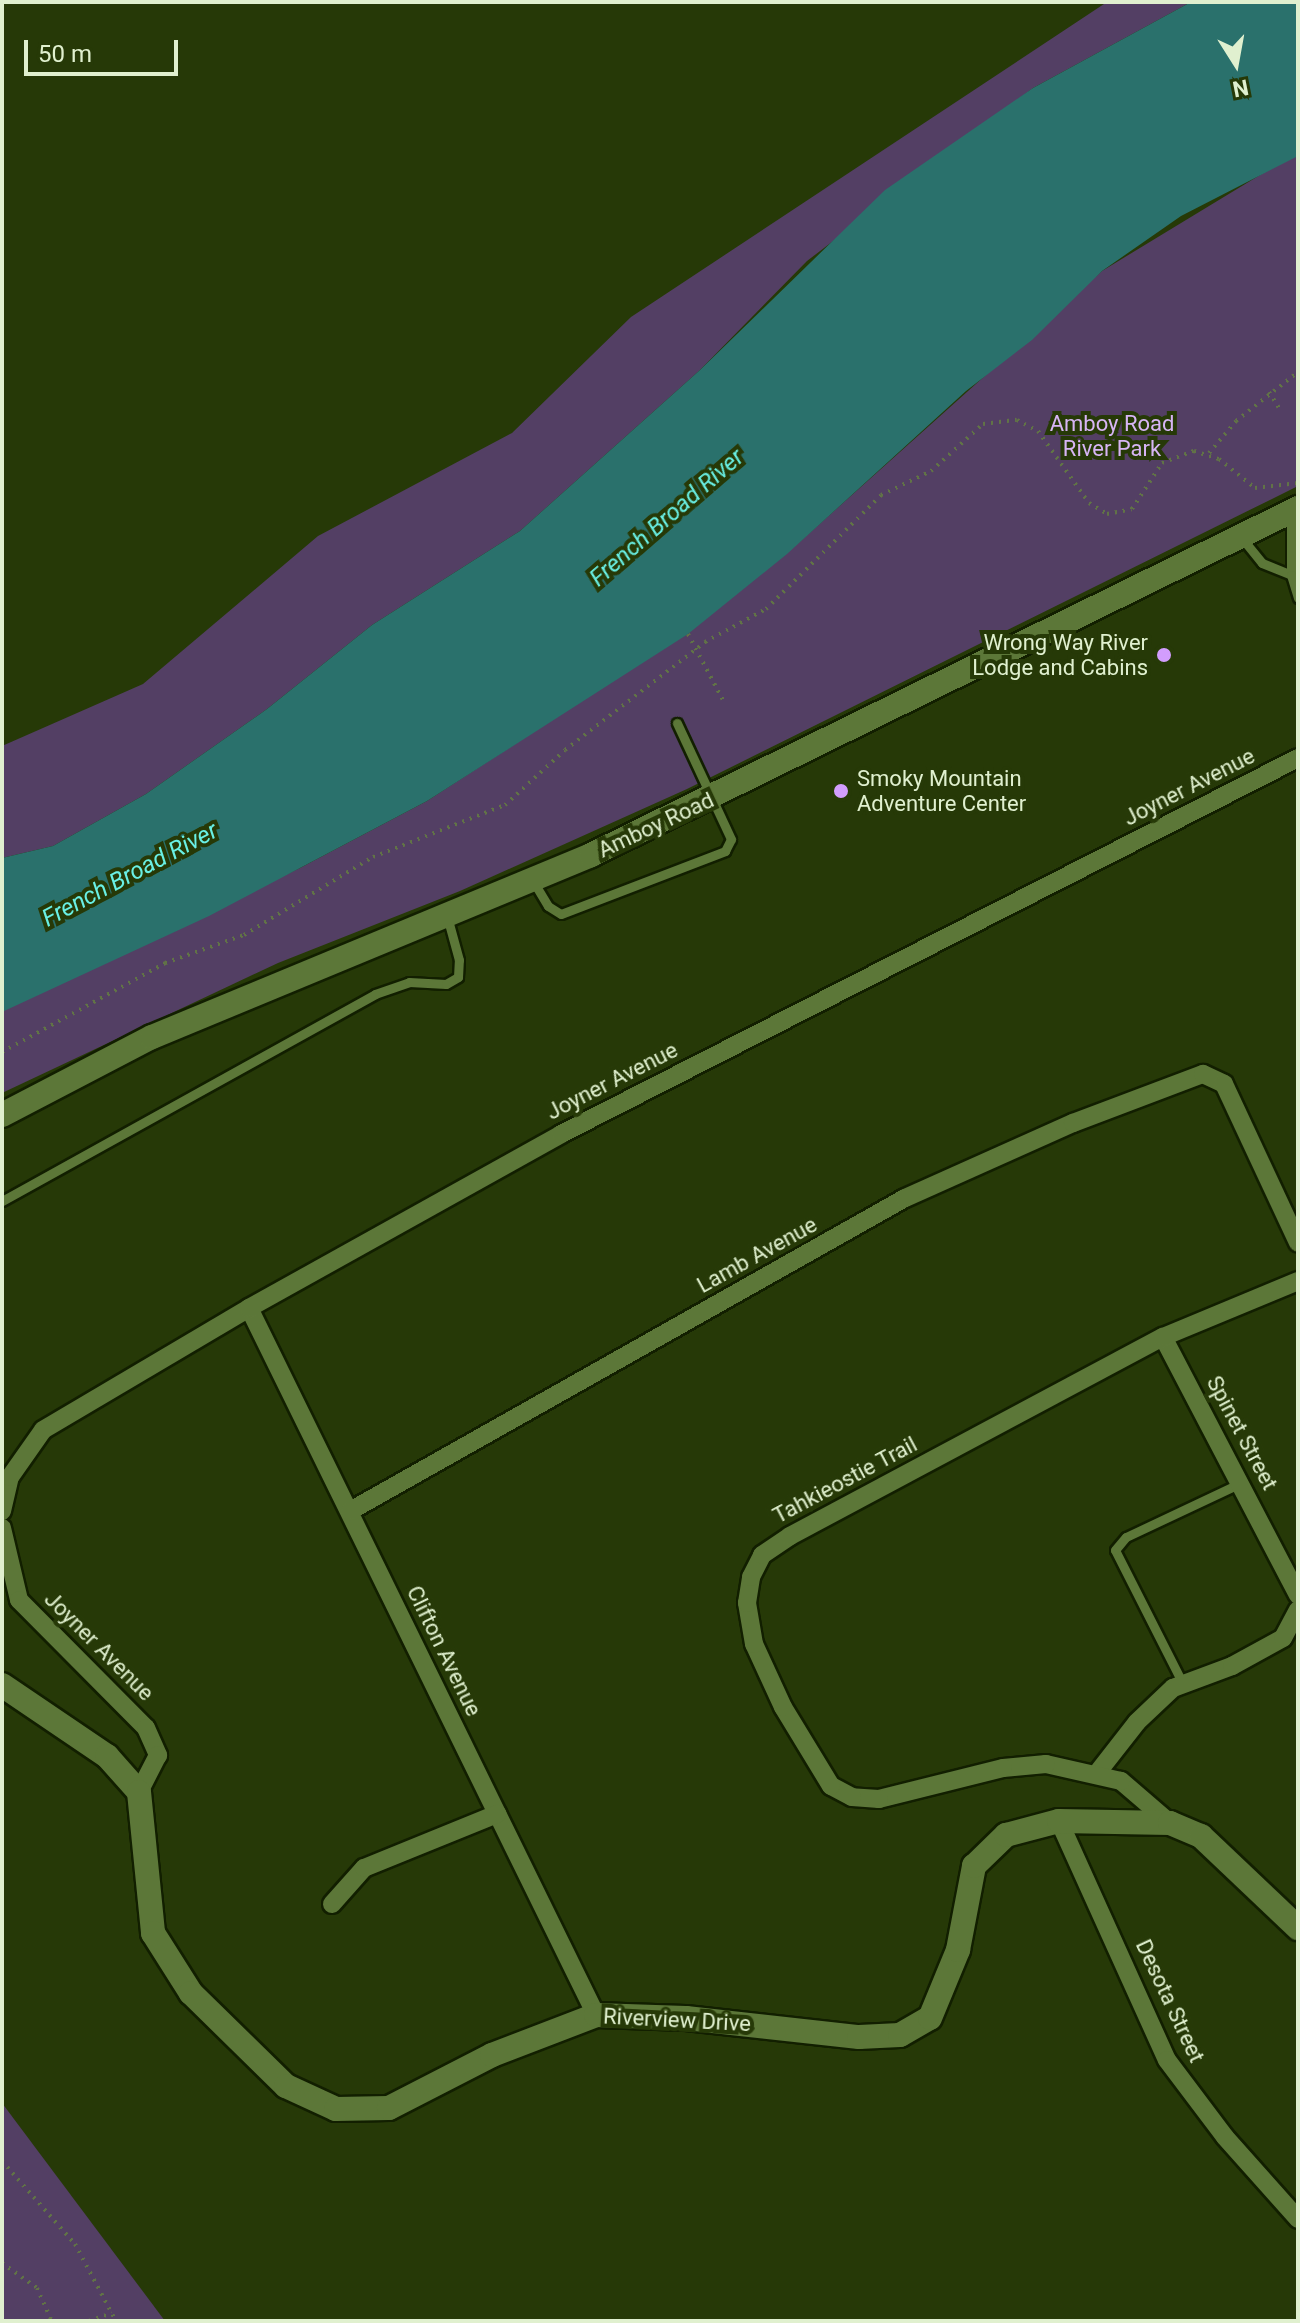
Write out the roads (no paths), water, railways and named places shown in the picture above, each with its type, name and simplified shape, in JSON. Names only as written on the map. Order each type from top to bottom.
[{"type":"street","name":"Amboy Road","points":[[2,1115],[152,1037],[533,881],[712,798],[1294,510]]},
{"type":"street","name":"Joyner Avenue","points":[[2,1511],[10,1477],[43,1430],[249,1308],[561,1134],[1298,758]]},
{"type":"street","name":"Lamb Avenue","points":[[350,1511],[905,1198],[1073,1123],[1203,1074],[1224,1084],[1298,1243]]},
{"type":"street","name":"Tahkieostie Trail","points":[[1170,1823],[1121,1781],[1098,1772],[1046,1764],[1003,1768],[879,1799],[852,1797],[831,1786],[783,1707],[754,1644],[747,1603],[751,1577],[762,1555],[790,1536],[1163,1337],[1298,1281]]},
{"type":"street","name":"Clifton Avenue","points":[[249,1308],[596,2015]]},
{"type":"street","name":"Spinet Street","points":[[1163,1337],[1298,1595]]},
{"type":"street","name":"Joyner Avenue","points":[[2,1528],[19,1600],[146,1728],[158,1755],[139,1792]]},
{"type":"street","points":[[1098,1772],[1137,1722],[1183,1684],[1283,1638],[1298,1610]]},
{"type":"street","points":[[2,1685],[107,1756],[139,1792]]},
{"type":"street","name":"Riverview Drive","points":[[139,1792],[153,1933],[191,1993],[286,2086],[336,2109],[389,2108],[492,2055],[596,2015],[700,2019],[859,2037],[900,2035],[930,2018],[958,1950],[974,1866],[1006,1835],[1059,1821],[1170,1823],[1201,1836],[1298,1928]]},
{"type":"street","points":[[332,1904],[364,1868],[497,1814]]},
{"type":"street","name":"Desota Street","points":[[1059,1821],[1167,2060],[1216,2126],[1298,2219]]},
{"type":"lane","points":[[1294,510],[1291,575],[1298,598]]},
{"type":"lane","points":[[1241,537],[1262,563],[1291,575]]},
{"type":"lane","points":[[533,881],[548,906],[561,914],[725,851],[731,839],[677,723]]},
{"type":"lane","points":[[2,1201],[375,994],[409,982],[446,984],[458,977],[459,960],[447,916]]},
{"type":"lane","points":[[1183,1684],[1115,1550],[1126,1537],[1241,1483]]},
{"type":"water","name":"French Broad River","points":[[1191,2],[1298,2],[1298,156],[1181,216],[1102,271],[1032,340],[966,391],[787,554],[688,634],[427,801],[209,916],[2,1012],[2,858],[53,846],[146,794],[267,709],[372,625],[520,531],[700,370],[885,190],[1033,88]]},
{"type":"place","name":"Wrong Way River Lodge and Cabins","points":[[1164,655]]},
{"type":"place","name":"Smoky Mountain Adventure Center","points":[[841,791]]},
{"type":"park label","name":"Amboy Road River Park","points":[[1112,436]]}]
